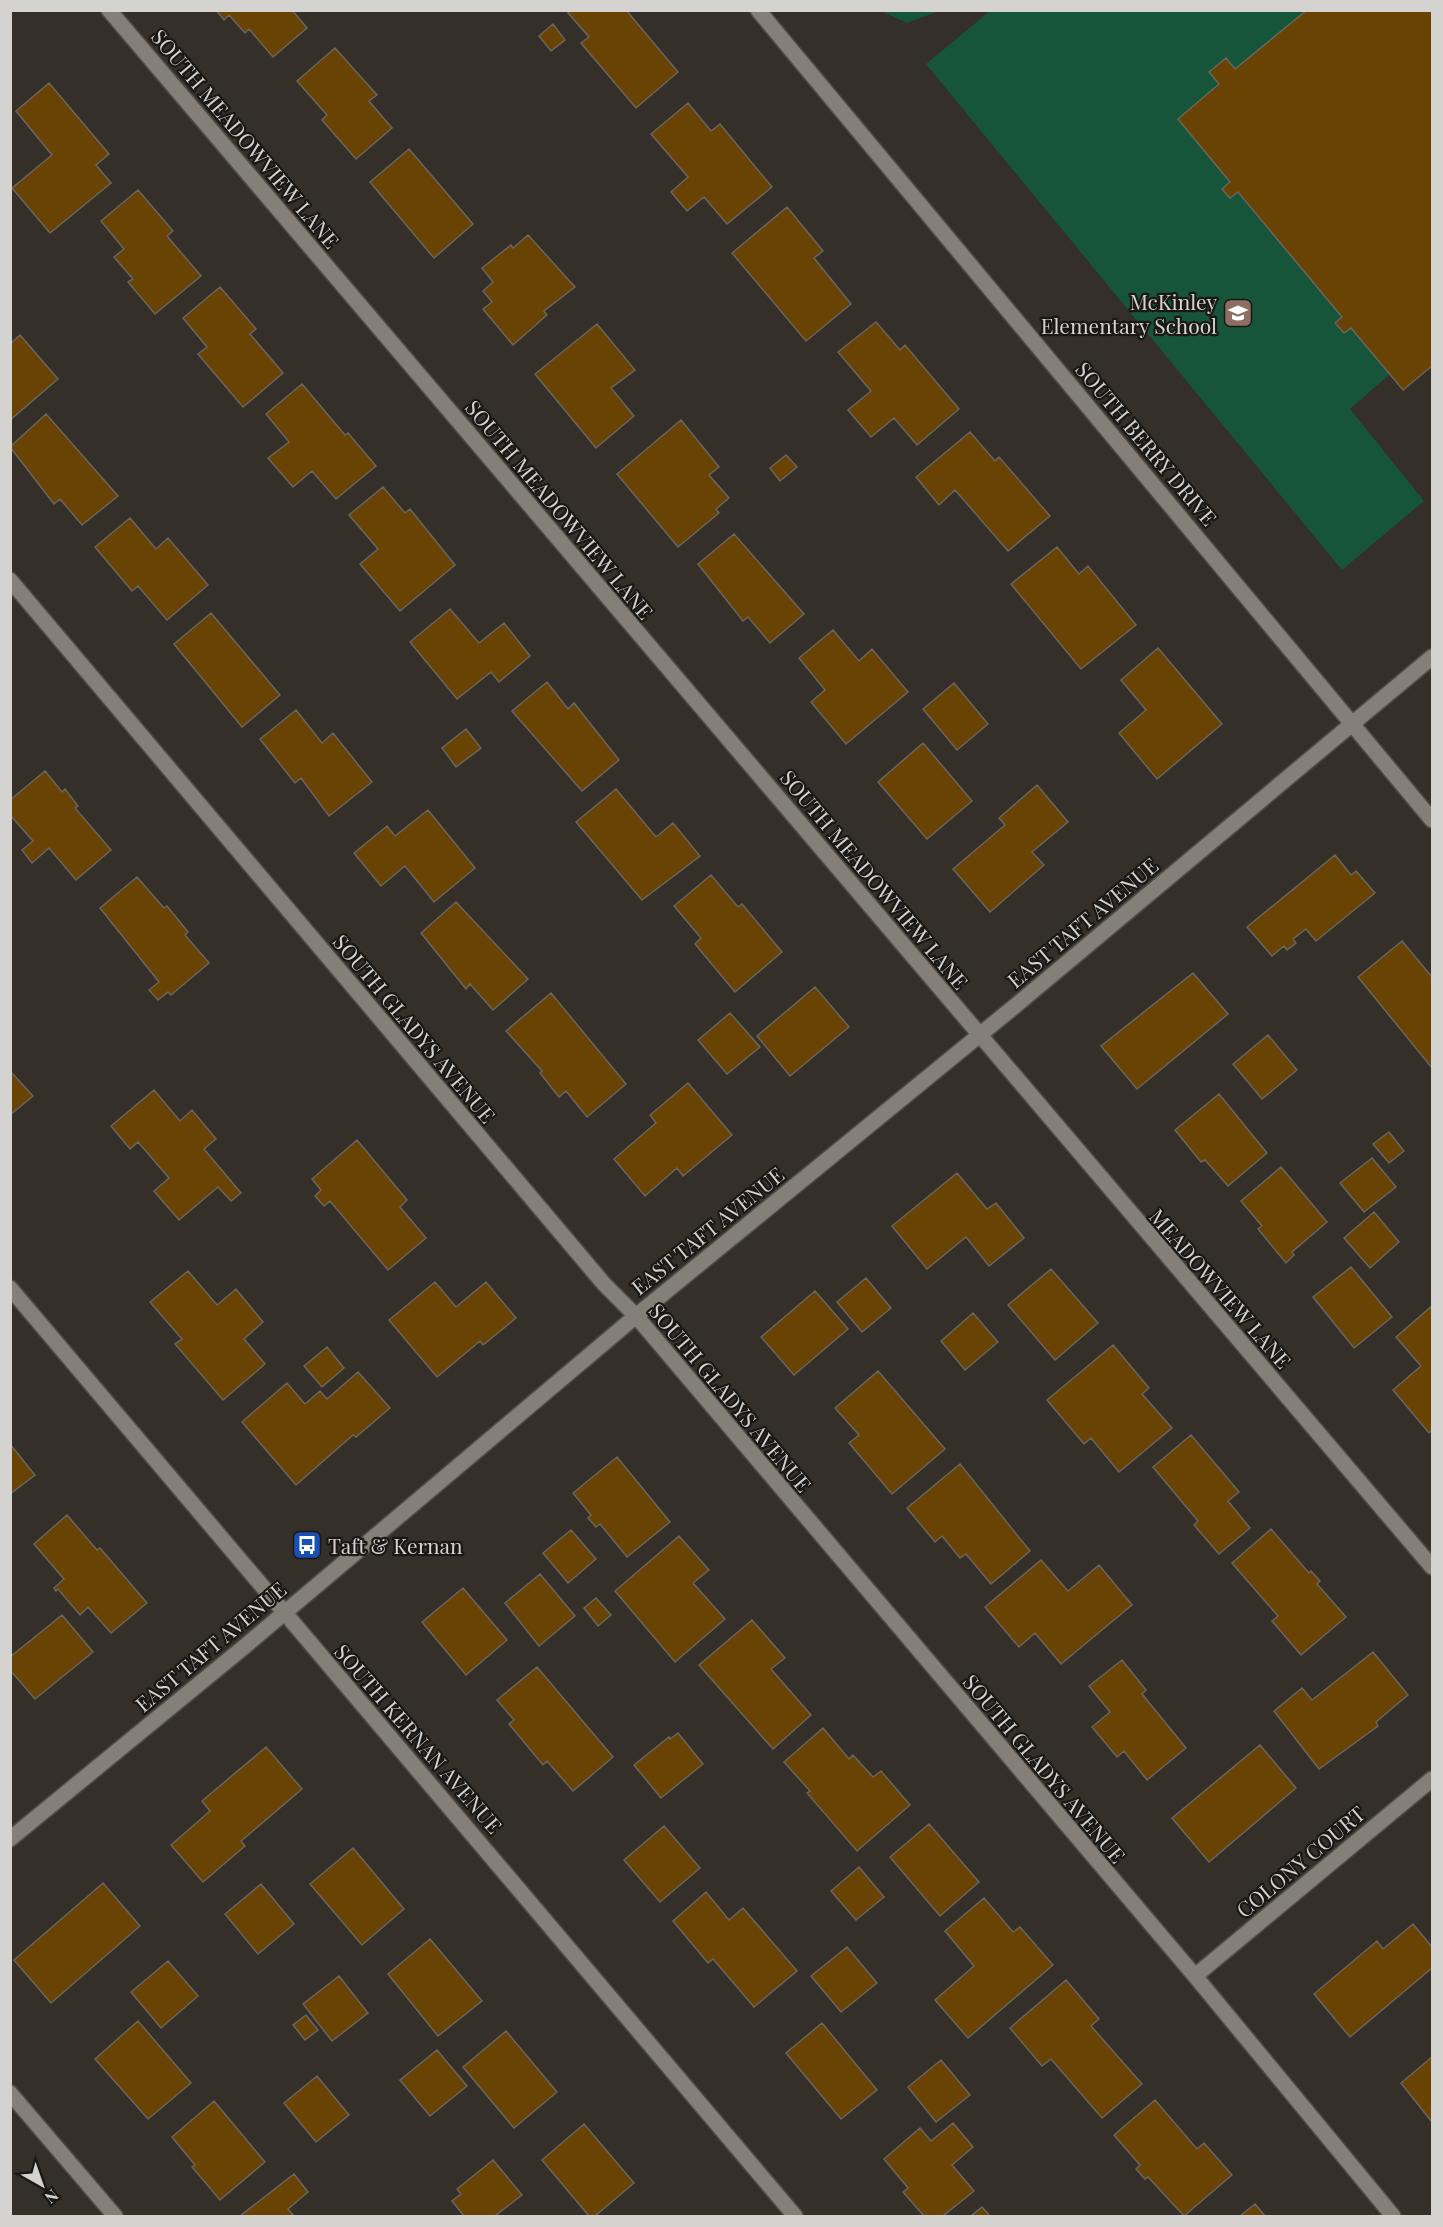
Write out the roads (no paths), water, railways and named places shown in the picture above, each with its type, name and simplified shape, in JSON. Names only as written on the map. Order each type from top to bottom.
[{"type":"street","name":"SOUTH MEADOWVIEW LANE","points":[[109,10],[979,1035]]},
{"type":"street","name":"SOUTH BERRY DRIVE","points":[[758,10],[1432,820]]},
{"type":"street","name":"SOUTH GLADYS AVENUE","points":[[10,580],[604,1284],[636,1316],[1195,1976],[1394,2217]]},
{"type":"street","name":"EAST TAFT AVENUE","points":[[10,1839],[284,1613],[636,1316],[979,1035],[1432,657]]},
{"type":"street","name":"MEADOWVIEW LANE","points":[[979,1035],[1432,1567]]},
{"type":"street","name":"SOUTH KERNAN AVENUE","points":[[10,1288],[795,2217]]},
{"type":"street","name":"COLONY COURT","points":[[1195,1976],[1432,1779]]},
{"type":"street","points":[[10,2093],[115,2217]]},
{"type":"place","name":"McKinley Elementary School","points":[[1238,313]]},
{"type":"place","name":"Taft & Kernan","points":[[307,1545]]}]
